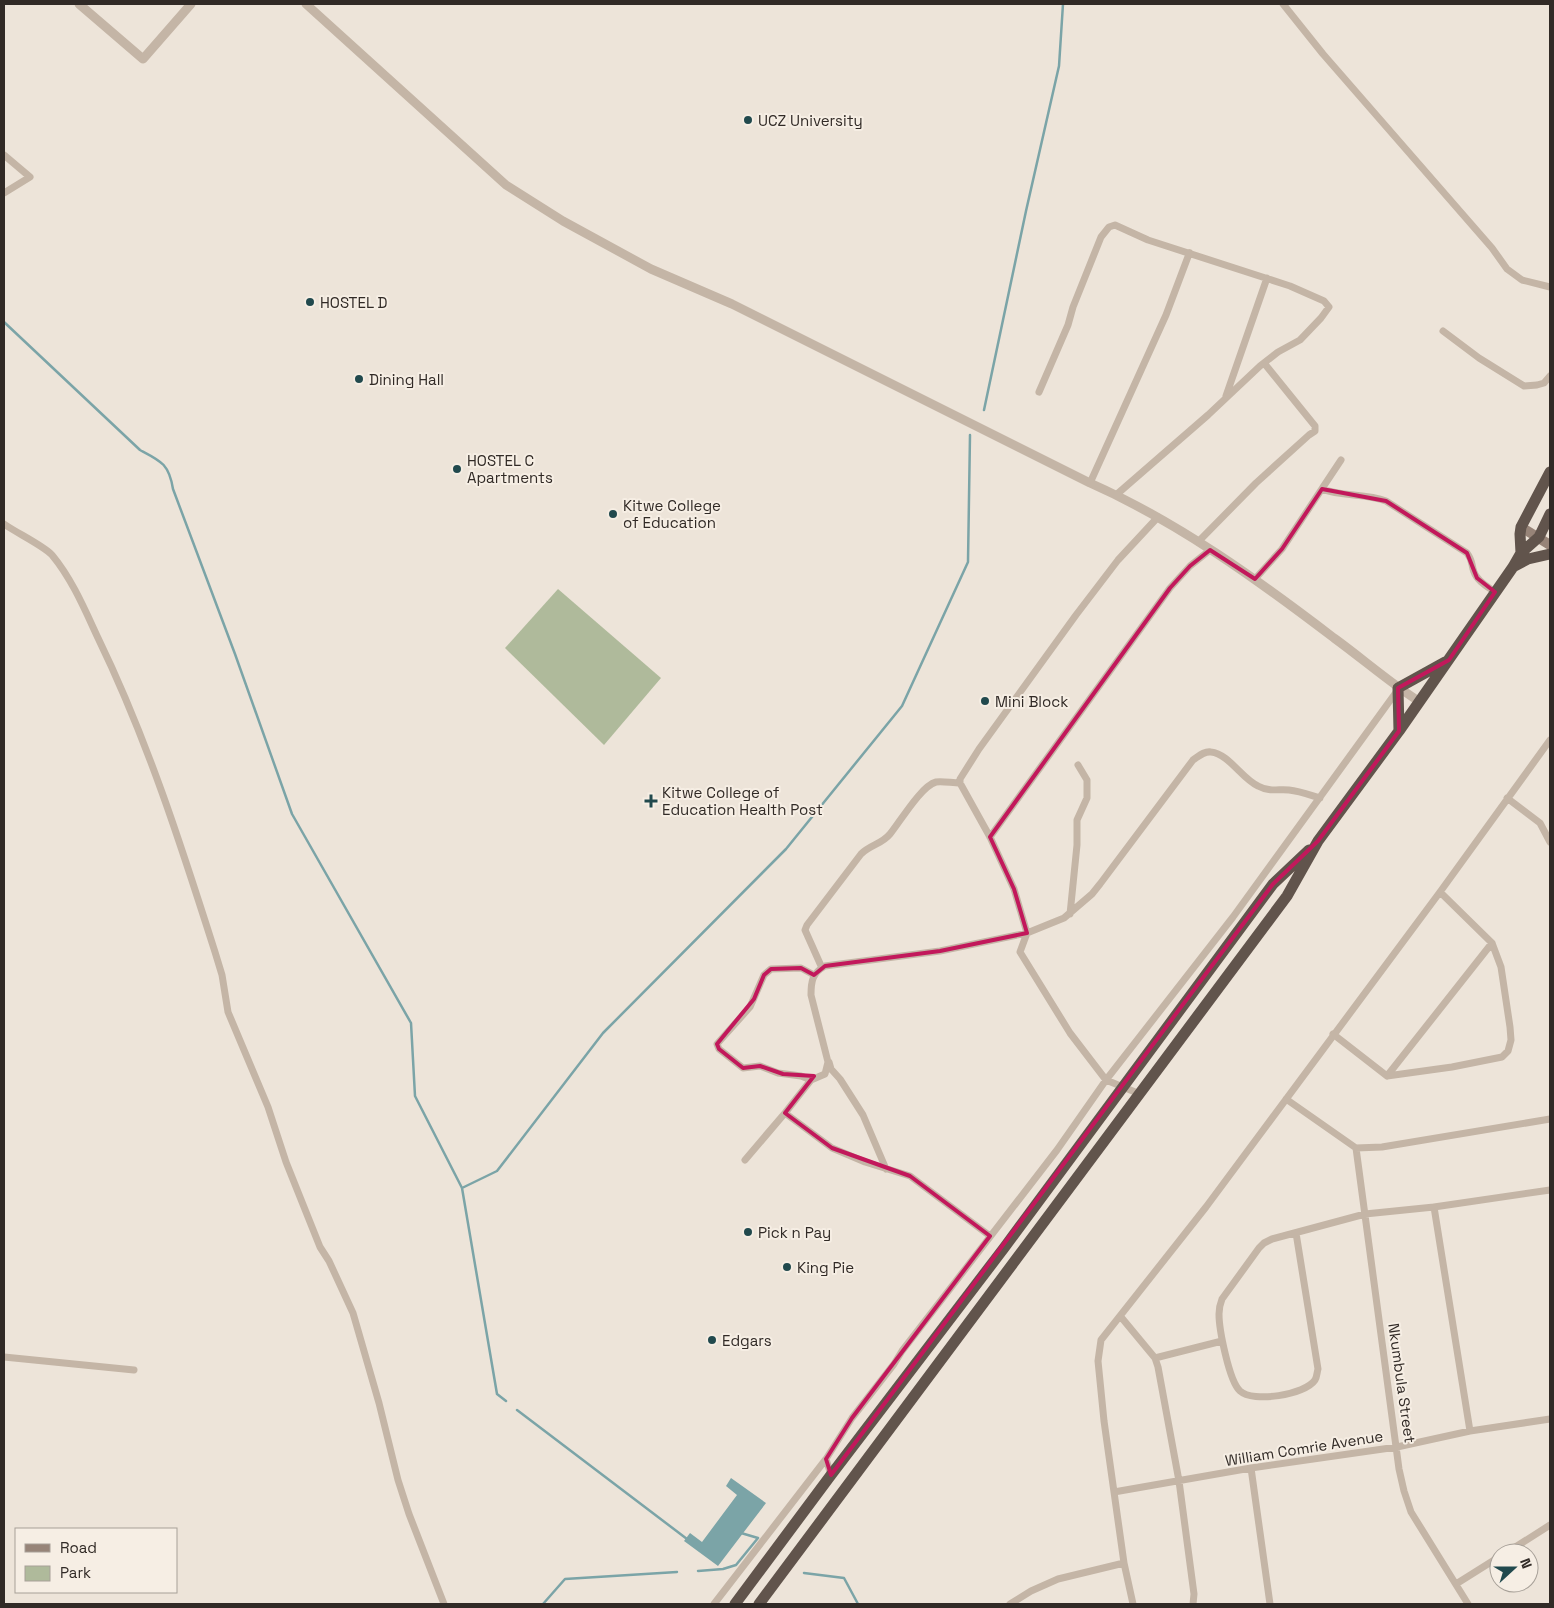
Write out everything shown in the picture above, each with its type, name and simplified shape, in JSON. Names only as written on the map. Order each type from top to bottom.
[{"type":"highway","points":[[1521,553],[1521,527],[1550,472]]},
{"type":"highway","points":[[759,1604],[1287,896],[1318,841],[1400,731],[1521,553],[1538,538],[1550,514]]},
{"type":"highway","points":[[1513,567],[1528,559],[1550,554]]},
{"type":"highway","points":[[1400,731],[1398,688],[1449,660]]},
{"type":"highway","points":[[735,1604],[831,1474],[981,1279],[1273,884],[1318,841]]},
{"type":"main road","points":[[1521,527],[1550,545]]},
{"type":"street","points":[[79,4],[142,59],[191,4]]},
{"type":"street","points":[[306,4],[506,185],[563,221],[651,268],[732,304],[1116,495],[1158,518],[1255,579],[1335,638],[1398,688],[1420,702]]},
{"type":"street","points":[[1283,4],[1323,54],[1492,248],[1507,269],[1522,280],[1550,287]]},
{"type":"street","points":[[4,155],[30,177],[4,193]]},
{"type":"street","points":[[1039,392],[1068,325],[1073,307],[1101,236],[1109,227],[1115,225],[1148,240],[1267,278],[1324,300],[1329,307],[1300,340],[1278,352],[1264,363],[1116,495]]},
{"type":"street","points":[[1090,483],[1166,315],[1190,253]]},
{"type":"street","points":[[1226,398],[1267,278]]},
{"type":"street","points":[[1443,331],[1479,358],[1524,386],[1544,383],[1550,376]]},
{"type":"street","points":[[1198,542],[1256,484],[1315,431],[1315,426],[1264,363]]},
{"type":"street","points":[[1255,579],[1282,549],[1341,460]]},
{"type":"street","points":[[1322,489],[1333,493],[1374,496],[1386,501],[1467,554],[1472,560],[1477,578],[1495,592]]},
{"type":"street","points":[[1140,1094],[1106,1080],[1070,1033],[1020,952],[1027,933],[1014,889],[990,837],[960,783],[960,779],[979,749],[1076,615],[1118,560],[1158,518]]},
{"type":"street","points":[[4,524],[50,553],[60,566],[102,647],[139,729],[165,799],[212,942],[222,975],[228,1012],[268,1107],[286,1162],[320,1247],[329,1261],[353,1313],[379,1403],[398,1480],[409,1514],[444,1604]]},
{"type":"street","points":[[990,837],[1170,588],[1190,566],[1210,550]]},
{"type":"street","points":[[714,1604],[826,1459],[852,1418],[902,1351],[1058,1150],[1106,1080],[1233,917],[1398,688]]},
{"type":"street","points":[[1133,1604],[1124,1563],[1104,1421],[1098,1361],[1101,1340],[1121,1318],[1206,1207],[1440,892],[1506,798],[1550,740]]},
{"type":"street","points":[[886,1169],[863,1115],[828,1062],[811,996],[811,984],[814,975],[822,968],[940,951],[1027,933],[1064,918],[1092,894],[1193,760],[1205,752],[1212,752],[1223,758],[1247,780],[1268,790],[1288,790],[1320,798]]},
{"type":"street","points":[[1070,914],[1077,845],[1077,820],[1088,798],[1087,780],[1078,765]]},
{"type":"street","points":[[822,968],[806,930],[807,925],[861,854],[890,835],[927,788],[935,782],[960,783]]},
{"type":"street","points":[[1506,798],[1540,823],[1550,841]]},
{"type":"street","points":[[1333,1034],[1387,1076],[1452,1068],[1502,1057],[1508,1051],[1511,1040],[1510,1027],[1501,968],[1492,943],[1440,892]]},
{"type":"street","points":[[1387,1076],[1492,943]]},
{"type":"street","points":[[811,1080],[801,1076],[778,1073],[760,1066],[743,1068],[719,1049],[717,1044],[750,1007],[767,971],[771,969],[802,968],[814,975]]},
{"type":"street","points":[[745,1160],[811,1080],[825,1074],[828,1062]]},
{"type":"street","points":[[1286,1099],[1356,1148],[1382,1147],[1550,1119]]},
{"type":"street","points":[[785,1113],[832,1148],[886,1169],[902,1172],[910,1176],[990,1236]]},
{"type":"street","name":"Nkumbula Street","points":[[1356,1148],[1404,1491],[1409,1507],[1468,1604]]},
{"type":"street","points":[[1296,1233],[1318,1369],[1315,1380],[1305,1388],[1290,1393],[1275,1396],[1249,1396],[1240,1392],[1235,1385],[1222,1341],[1219,1315],[1222,1299],[1264,1243],[1272,1239],[1365,1214],[1434,1207],[1550,1190]]},
{"type":"street","points":[[1434,1207],[1470,1431]]},
{"type":"street","points":[[1121,1318],[1155,1358],[1158,1367],[1180,1481],[1194,1594],[1193,1604]]},
{"type":"street","points":[[1155,1358],[1222,1341]]},
{"type":"street","points":[[4,1356],[134,1370]]},
{"type":"street","name":"William Comrie Avenue","points":[[1114,1492],[1251,1468],[1397,1447],[1470,1431],[1550,1419]]},
{"type":"street","points":[[826,1459],[831,1474]]},
{"type":"street","points":[[1251,1468],[1270,1604]]},
{"type":"street","points":[[1522,1543],[1550,1525]]},
{"type":"street","points":[[1010,1604],[1031,1591],[1058,1579],[1124,1563]]},
{"type":"street","points":[[1456,1584],[1489,1563]]},
{"type":"highlighted area","points":[[1322,489],[1386,501],[1467,553],[1477,578],[1495,592],[1449,660],[1398,688],[1399,731],[1318,841],[1273,884],[831,1475],[826,1459],[852,1418],[990,1236],[910,1176],[832,1148],[785,1113],[814,1076],[783,1074],[760,1066],[743,1068],[719,1049],[717,1044],[754,999],[764,975],[771,969],[801,968],[814,975],[825,966],[940,951],[1027,933],[1014,889],[990,837],[1170,588],[1190,566],[1210,550],[1255,579],[1282,549]]},
{"type":"green space","points":[[558,589],[661,678],[604,745],[505,648]]},
{"type":"water","points":[[731,1478],[766,1503],[718,1566],[684,1541],[690,1533],[702,1542],[737,1495],[726,1486]]},
{"type":"waterway","points":[[984,410],[1059,66],[1063,4]]},
{"type":"waterway","points":[[4,322],[140,450],[163,464],[169,474],[292,814],[411,1023],[415,1096],[462,1188],[497,1394],[506,1401]]},
{"type":"waterway","points":[[462,1188],[497,1171],[603,1033],[786,849],[902,706],[968,562],[970,435]]},
{"type":"waterway","points":[[517,1410],[687,1539]]},
{"type":"waterway","points":[[698,1571],[723,1569],[736,1565],[758,1538],[741,1533]]},
{"type":"waterway","points":[[543,1604],[565,1579],[677,1572]]},
{"type":"waterway","points":[[804,1573],[844,1578],[858,1604]]},
{"type":"place","name":"UCZ University","points":[[748,120]]},
{"type":"place","name":"HOSTEL D","points":[[310,302]]},
{"type":"place","name":"Dining Hall","points":[[359,379]]},
{"type":"place","name":"HOSTEL C Apartments","points":[[457,469]]},
{"type":"place","name":"Kitwe College of Education","points":[[613,514]]},
{"type":"place","name":"Mini Block","points":[[985,701]]},
{"type":"place","name":"Kitwe College of Education Health Post","points":[[651,801]]},
{"type":"place","name":"Pick n Pay","points":[[748,1232]]},
{"type":"place","name":"King Pie","points":[[787,1267]]},
{"type":"place","name":"Edgars","points":[[712,1340]]}]
